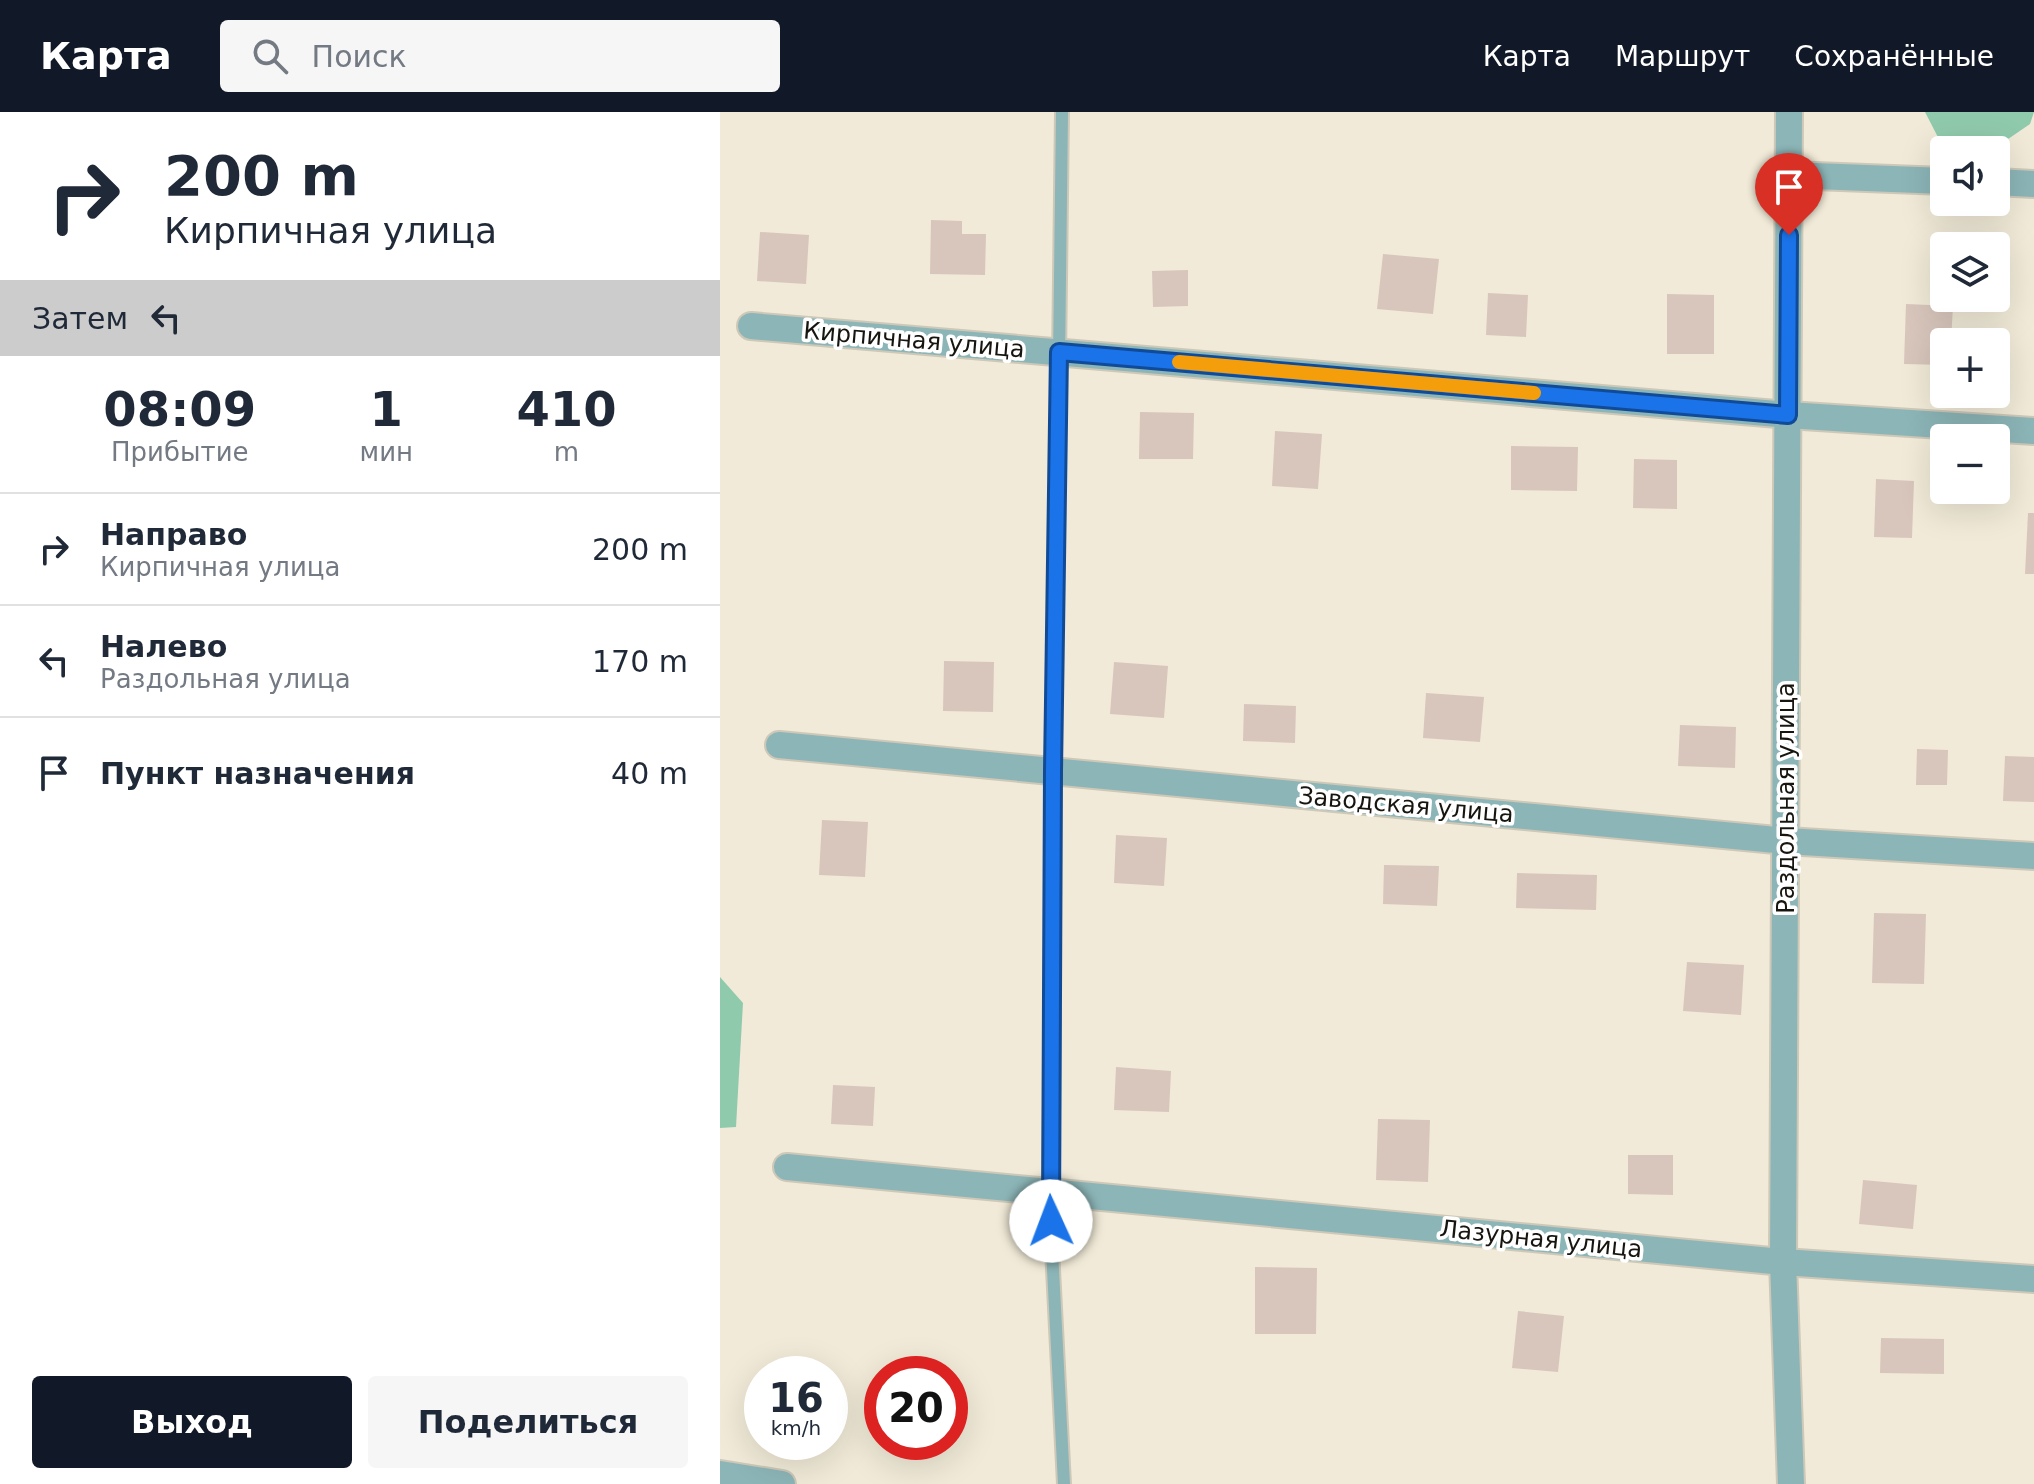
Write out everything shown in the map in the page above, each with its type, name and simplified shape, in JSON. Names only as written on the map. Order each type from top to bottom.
[{"type":"street","name":"Раздольная улица","points":[[1789,112],[1783,1262],[1791,1484]]},
{"type":"street","points":[[1789,175],[1930,180]]},
{"type":"street","points":[[2010,183],[2034,184]]},
{"type":"street","name":"Кирпичная улица","points":[[751,326],[1788,415],[2034,431]]},
{"type":"street","name":"Заводская улица","points":[[779,745],[1786,841],[2034,856]]},
{"type":"street","name":"Лазурная улица","points":[[787,1167],[1783,1262],[2034,1279]]},
{"type":"street","points":[[720,1474],[782,1484]]},
{"type":"lane","points":[[1062,112],[1049,1191],[1064,1484]]},
{"type":"green space","points":[[1925,112],[2034,112],[2030,124],[2010,138],[1937,136]]},
{"type":"green space","points":[[720,977],[743,1003],[736,1127],[720,1128]]},
{"type":"building","points":[[931,220],[962,221],[962,234],[986,234],[985,275],[930,274]]},
{"type":"building","points":[[760,232],[809,235],[806,284],[757,281]]},
{"type":"building","points":[[1383,254],[1439,259],[1433,314],[1377,309]]},
{"type":"building","points":[[1188,270],[1188,306],[1153,307],[1152,271]]},
{"type":"building","points":[[1488,293],[1528,295],[1526,337],[1486,335]]},
{"type":"building","points":[[1667,294],[1714,295],[1714,354],[1667,354]]},
{"type":"building","points":[[1906,304],[1930,305],[1930,312],[1953,312],[1952,328],[1930,328],[1930,365],[1904,364]]},
{"type":"building","points":[[1140,412],[1194,413],[1193,459],[1139,459]]},
{"type":"building","points":[[1275,431],[1322,434],[1318,489],[1272,486]]},
{"type":"building","points":[[1511,446],[1578,447],[1577,491],[1511,490]]},
{"type":"building","points":[[1634,459],[1677,460],[1677,509],[1633,508]]},
{"type":"building","points":[[1876,479],[1914,481],[1912,538],[1874,537]]},
{"type":"building","points":[[2028,513],[2034,513],[2034,574],[2025,574]]},
{"type":"building","points":[[944,661],[994,662],[993,712],[943,711]]},
{"type":"building","points":[[1114,662],[1168,666],[1164,718],[1110,714]]},
{"type":"building","points":[[1426,693],[1484,697],[1480,742],[1423,738]]},
{"type":"building","points":[[1244,704],[1296,706],[1295,743],[1243,741]]},
{"type":"building","points":[[1680,725],[1736,727],[1735,768],[1678,766]]},
{"type":"building","points":[[1917,749],[1948,750],[1947,785],[1916,785]]},
{"type":"building","points":[[2005,756],[2034,757],[2034,802],[2003,801]]},
{"type":"building","points":[[822,820],[868,822],[865,877],[819,875]]},
{"type":"building","points":[[1116,835],[1167,838],[1164,886],[1114,883]]},
{"type":"building","points":[[1384,865],[1439,866],[1437,906],[1383,904]]},
{"type":"building","points":[[1517,873],[1597,875],[1596,910],[1516,908]]},
{"type":"building","points":[[1874,913],[1926,914],[1924,984],[1872,983]]},
{"type":"building","points":[[1687,962],[1744,965],[1741,1015],[1683,1011]]},
{"type":"building","points":[[1116,1067],[1171,1071],[1169,1112],[1114,1110]]},
{"type":"building","points":[[833,1085],[875,1087],[873,1126],[831,1124]]},
{"type":"building","points":[[1378,1119],[1430,1120],[1428,1182],[1376,1180]]},
{"type":"building","points":[[1628,1155],[1673,1155],[1673,1195],[1628,1194]]},
{"type":"building","points":[[1863,1180],[1917,1185],[1913,1229],[1859,1224]]},
{"type":"building","points":[[1255,1267],[1317,1268],[1316,1334],[1255,1334]]},
{"type":"building","points":[[1518,1311],[1564,1316],[1558,1372],[1512,1368]]},
{"type":"building","points":[[1881,1338],[1944,1339],[1944,1374],[1880,1373]]},
{"type":"slow traffic","points":[[1179,362],[1534,393]]},
{"type":"route","points":[[1051,1221],[1059,352],[1788,415],[1789,235]]}]
